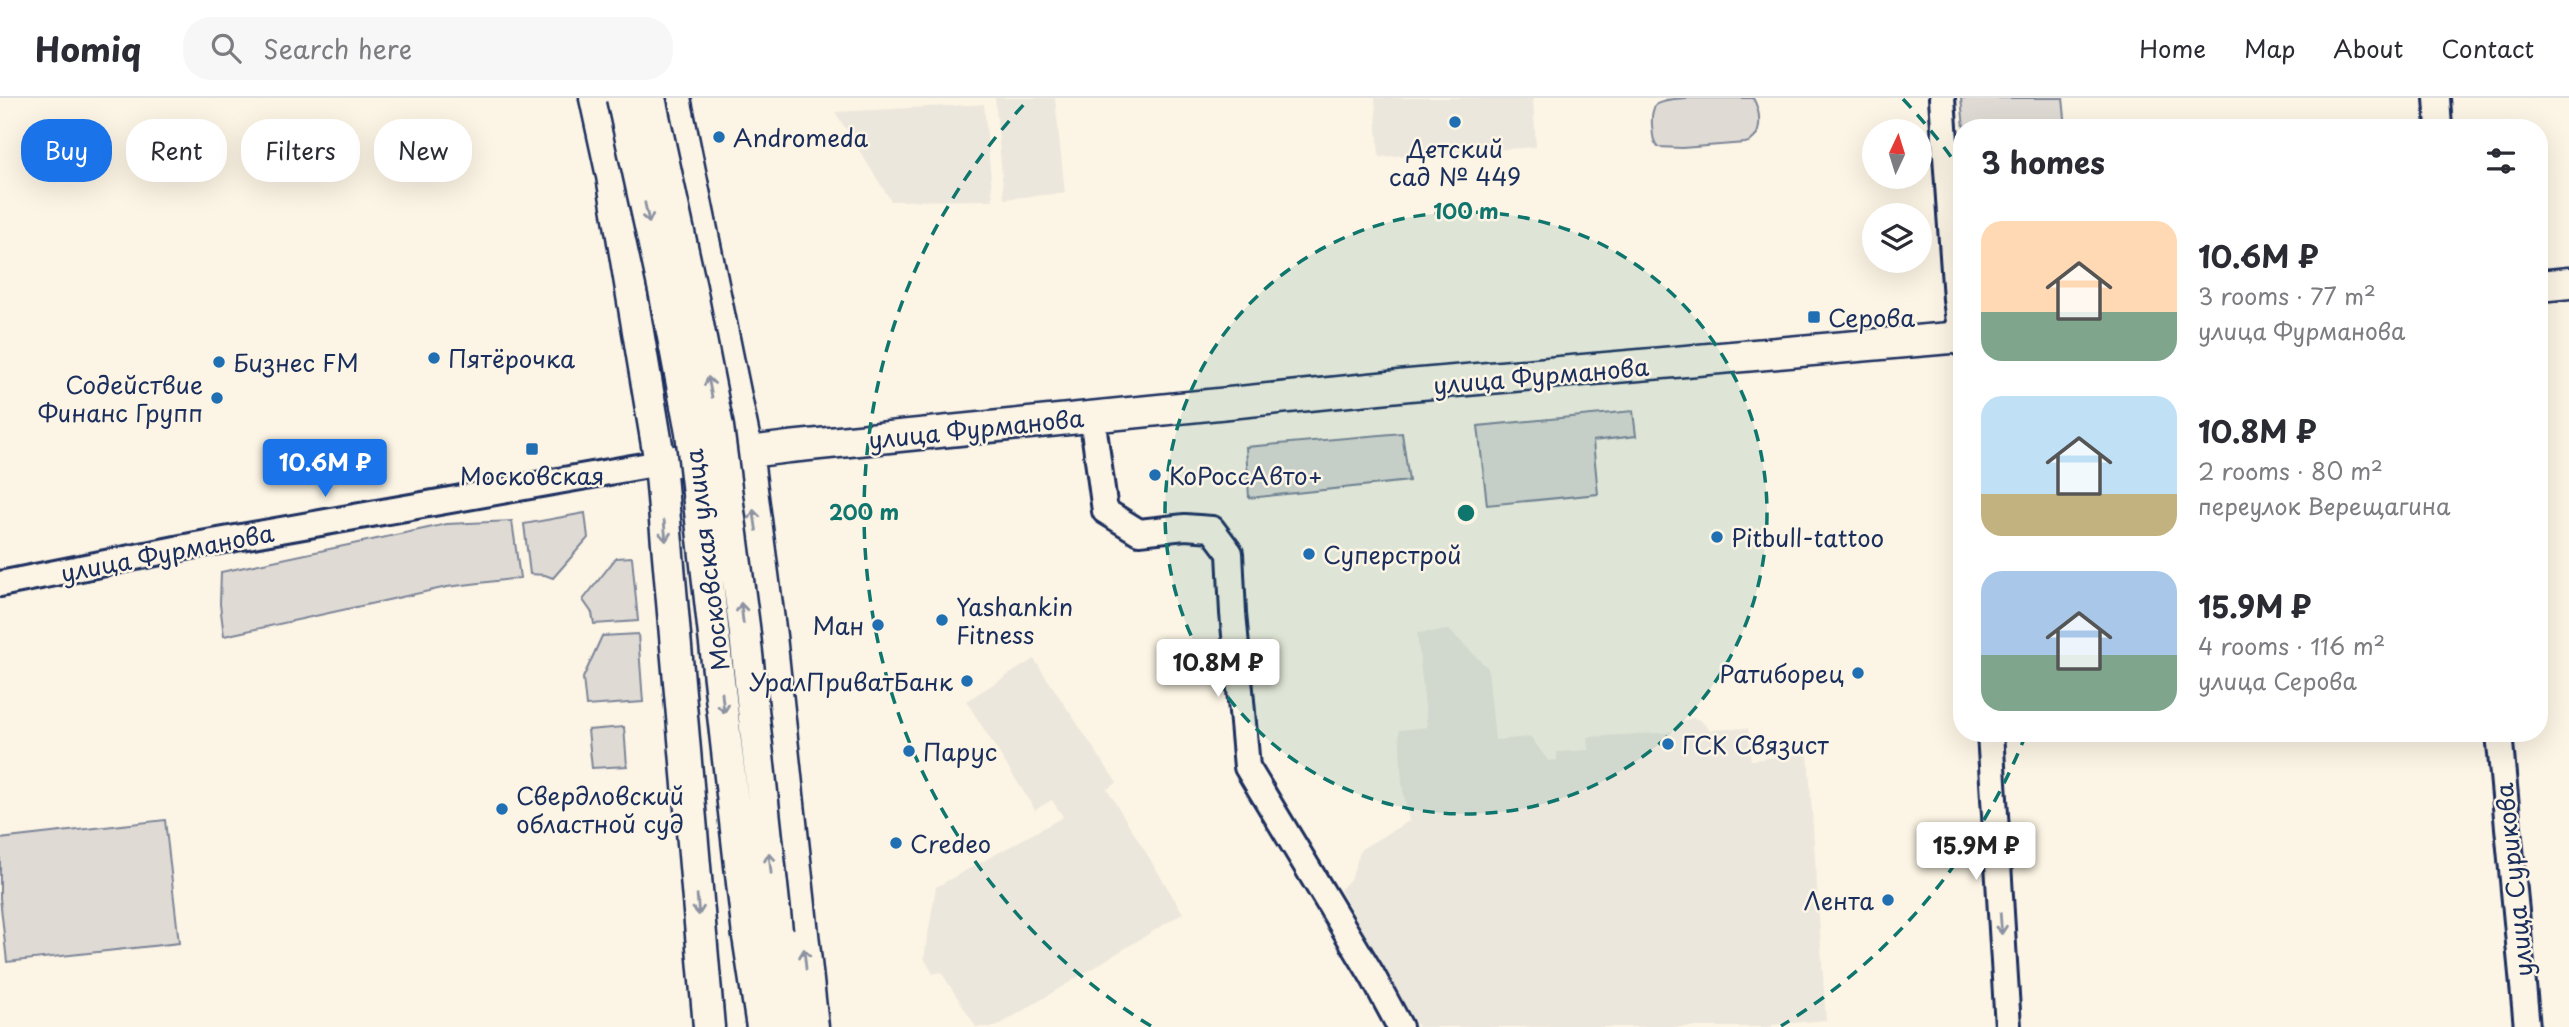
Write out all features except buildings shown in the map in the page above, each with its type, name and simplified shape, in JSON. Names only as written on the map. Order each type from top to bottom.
[{"type":"main road","name":"Московская улица","points":[[622,98],[665,295],[691,432],[763,933],[789,1027]]},
{"type":"main road","name":"Московская улица","points":[[650,98],[718,427],[744,626],[763,933],[762,1027]]},
{"type":"main road","points":[[675,98],[747,451],[771,636],[813,1027]]},
{"type":"main road","name":"Московская улица","points":[[598,110],[660,463],[709,1027]]},
{"type":"main road","points":[[2548,285],[2569,283]]},
{"type":"main road","name":"улица Фурманова","points":[[660,463],[747,451],[1093,416],[1953,338]]},
{"type":"street","points":[[579,98],[598,110]]},
{"type":"street","points":[[1942,98],[1953,236]]},
{"type":"street","points":[[2437,98],[2438,119]]},
{"type":"street","points":[[1093,416],[1105,511],[1139,533],[1185,527],[1212,529],[1230,553],[1247,767],[1401,1027]]},
{"type":"street","name":"улица Фурманова","points":[[0,584],[196,545],[660,463]]},
{"type":"street","points":[[1991,742],[2008,1027]]},
{"type":"street","name":"улица Сурикова","points":[[2500,742],[2527,1027]]},
{"type":"shaded area","points":[[995,98],[1055,98],[1065,193],[1004,199]]},
{"type":"shaded area","name":"Детский сад № 449","points":[[1375,98],[1533,98],[1536,147],[1379,157]]},
{"type":"shaded area","points":[[1753,98],[1758,110],[1758,131],[1745,143],[1682,148],[1658,147],[1652,125],[1653,110],[1665,100]]},
{"type":"shaded area","points":[[1961,98],[2063,98],[2065,119],[1963,119]]},
{"type":"shaded area","points":[[984,104],[993,200],[891,201],[835,112]]},
{"type":"shaded area","points":[[1633,411],[1636,436],[1593,441],[1598,494],[1487,505],[1478,426]]},
{"type":"shaded area","points":[[1402,433],[1409,481],[1249,498],[1246,447]]},
{"type":"shaded area","points":[[585,513],[588,538],[553,578],[530,574],[524,524]]},
{"type":"shaded area","points":[[512,521],[520,578],[447,587],[224,636],[220,604],[221,572],[447,524]]},
{"type":"shaded area","points":[[632,557],[638,621],[594,624],[592,613],[583,600],[616,558]]},
{"type":"shaded area","points":[[1449,630],[1488,668],[1495,740],[1531,737],[1548,761],[1557,760],[1557,752],[1588,750],[1587,737],[1673,732],[1679,722],[1693,718],[1700,720],[1710,730],[1748,728],[1751,760],[1808,753],[1826,1020],[1772,1027],[1418,1027],[1340,890],[1351,878],[1361,849],[1409,821],[1402,785],[1399,730],[1427,727],[1417,633]]},
{"type":"shaded area","points":[[638,634],[643,702],[586,706],[583,678],[602,636]]},
{"type":"shaded area","points":[[1034,659],[1117,783],[1107,789],[1183,913],[996,1027],[976,1027],[941,972],[933,974],[924,958],[936,887],[1063,817],[1052,800],[1035,810],[966,701]]},
{"type":"shaded area","points":[[624,727],[627,766],[592,768],[588,730]]},
{"type":"shaded area","points":[[165,820],[179,943],[7,962],[0,898],[0,839]]},
{"type":"place","name":"Детский сад № 449","points":[[1455,122]]},
{"type":"place","name":"Andromeda","points":[[719,137]]},
{"type":"place","name":"Серова","points":[[1814,317]]},
{"type":"place","name":"Пятёрочка","points":[[434,358]]},
{"type":"place","name":"Бизнес FM","points":[[219,362]]},
{"type":"place","name":"Содействие Финанс Групп","points":[[217,398]]},
{"type":"place","name":"Московская","points":[[532,449]]},
{"type":"place","name":"КоРоссАвто+","points":[[1155,475]]},
{"type":"place","name":"Pitbull-tattoo","points":[[1717,537]]},
{"type":"place","name":"Суперстрой","points":[[1309,554]]},
{"type":"place","name":"Yashankin Fitness","points":[[942,620]]},
{"type":"place","name":"Ман","points":[[878,625]]},
{"type":"place","name":"Ратиборец","points":[[1858,673]]},
{"type":"place","name":"УралПриватБанк","points":[[967,681]]},
{"type":"place","name":"ГСК Связист","points":[[1668,744]]},
{"type":"place","name":"Парус","points":[[909,751]]},
{"type":"place","name":"Свердловский областной суд","points":[[502,809]]},
{"type":"place","name":"Credeo","points":[[896,843]]},
{"type":"place","name":"Лента","points":[[1888,900]]}]
